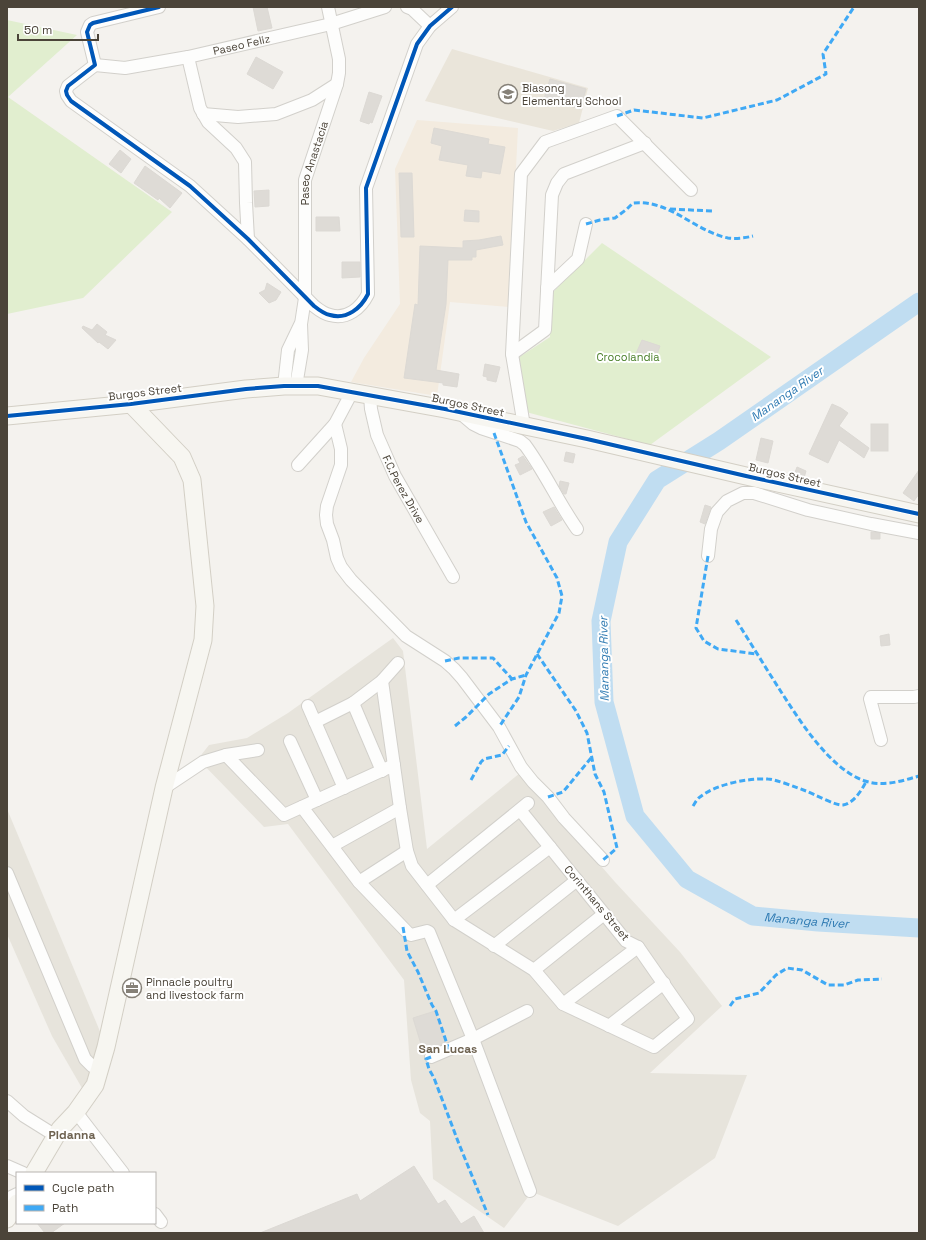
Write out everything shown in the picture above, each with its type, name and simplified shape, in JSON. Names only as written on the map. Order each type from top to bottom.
[{"type":"street","points":[[159,7],[90,25],[87,32],[95,65],[68,86],[66,90],[67,95],[71,100],[190,186],[248,239],[305,298],[324,313],[332,316],[350,314],[365,302],[368,294],[366,188],[417,44],[430,26],[452,7]]},
{"type":"street","name":"Paseo Anastacia","points":[[290,386],[288,350],[301,324],[305,298],[305,180],[337,84],[339,73],[340,59],[328,7]]},
{"type":"street","name":"Paseo Feliz","points":[[95,65],[125,68],[188,57],[331,24],[385,7]]},
{"type":"street","points":[[407,7],[412,9],[430,26]]},
{"type":"street","points":[[188,57],[200,108],[203,114],[208,122],[236,148],[245,162],[248,239]]},
{"type":"street","points":[[203,114],[238,117],[276,114],[312,100],[337,84]]},
{"type":"street","points":[[524,426],[512,354],[521,174],[545,142],[617,116],[692,190]]},
{"type":"street","points":[[512,354],[545,330],[552,195],[557,183],[564,174],[645,143]]},
{"type":"street","points":[[547,288],[578,259],[586,224]]},
{"type":"street","name":"Burgos Street","points":[[7,416],[131,404],[246,389],[318,386],[459,412],[587,439],[919,514]]},
{"type":"street","points":[[298,465],[335,424],[352,392]]},
{"type":"street","name":"F.C.Perez Drive","points":[[370,396],[371,409],[377,435],[395,476],[453,577]]},
{"type":"street","points":[[35,1172],[60,1129],[76,1112],[95,1085],[118,993],[164,788],[203,640],[206,606],[192,480],[182,458],[131,404]]},
{"type":"street","points":[[459,412],[473,424],[481,428],[525,445],[549,481],[566,513],[577,529]]},
{"type":"street","points":[[335,424],[340,449],[341,465],[327,506],[326,515],[327,524],[334,540],[337,558],[341,567],[351,580],[406,636],[445,661],[458,673],[499,727],[521,767],[548,797],[564,818],[603,860]]},
{"type":"street","points":[[708,556],[711,529],[717,512],[728,501],[743,494],[754,493],[808,510],[919,533]]},
{"type":"street","points":[[316,722],[352,703],[382,681],[398,663]]},
{"type":"street","points":[[382,681],[407,851],[412,866],[454,920],[534,970],[563,1004],[609,1026],[664,983]]},
{"type":"street","points":[[881,740],[870,699],[871,697],[919,696]]},
{"type":"street","points":[[352,703],[382,770]]},
{"type":"street","points":[[308,706],[344,788]]},
{"type":"street","points":[[290,741],[317,800]]},
{"type":"street","points":[[164,788],[203,762],[226,755],[258,750]]},
{"type":"street","points":[[226,755],[284,815],[394,765]]},
{"type":"street","points":[[302,807],[358,882],[409,934],[429,932],[473,1039],[530,1191]]},
{"type":"street","name":"Corinthans Street","points":[[427,885],[524,807],[550,847],[604,914],[626,941],[638,947],[688,1019],[654,1047],[609,1026]]},
{"type":"street","points":[[332,846],[400,808]]},
{"type":"street","points":[[454,920],[550,847]]},
{"type":"street","points":[[358,882],[407,851]]},
{"type":"street","points":[[494,946],[577,880]]},
{"type":"street","points":[[8,881],[85,1059],[99,1070]]},
{"type":"street","points":[[534,970],[604,914]]},
{"type":"street","points":[[563,1004],[638,947]]},
{"type":"street","points":[[431,1057],[473,1039],[527,1011]]},
{"type":"street","points":[[7,1102],[24,1116],[56,1136]]},
{"type":"street","points":[[76,1112],[122,1172]]},
{"type":"street","points":[[7,1166],[21,1172]]},
{"type":"street","points":[[7,1199],[16,1194]]},
{"type":"street","points":[[7,1219],[16,1205]]},
{"type":"shaded area","name":"Biasong Elementary School","points":[[452,49],[588,88],[579,123],[553,131],[425,101]]},
{"type":"shaded area","points":[[417,120],[518,128],[509,307],[450,302],[437,396],[351,382],[364,358],[400,304],[395,169]]},
{"type":"shaded area","points":[[393,638],[403,651],[427,849],[520,773],[615,882],[680,952],[722,1006],[650,1073],[747,1075],[715,1158],[618,1226],[532,1192],[504,1228],[433,1179],[430,1121],[420,1113],[411,1080],[404,980],[288,824],[264,827],[198,759],[209,745],[247,738],[288,713]]},
{"type":"shaded area","points":[[7,809],[104,1041],[86,1095],[52,1036],[7,934]]},
{"type":"green space","points":[[7,20],[77,35],[8,97],[172,212],[83,298],[7,314]]},
{"type":"green space","name":"Crocolandia","points":[[602,243],[771,357],[650,445],[526,412],[518,358],[550,337],[550,295]]},
{"type":"building","points":[[253,7],[267,7],[272,28],[258,31]]},
{"type":"building","points":[[256,57],[283,72],[273,89],[247,74]]},
{"type":"building","points":[[550,79],[586,89],[580,109],[544,99]]},
{"type":"building","points":[[369,92],[382,96],[372,123],[370,122],[369,124],[360,121]]},
{"type":"building","points":[[434,128],[489,139],[488,144],[505,147],[500,174],[482,171],[481,178],[466,176],[468,165],[439,160],[442,146],[431,143]]},
{"type":"building","points":[[120,150],[131,159],[121,173],[109,164]]},
{"type":"building","points":[[145,166],[182,193],[170,208],[159,198],[158,200],[134,183]]},
{"type":"building","points":[[399,173],[412,173],[414,237],[401,237]]},
{"type":"building","points":[[269,190],[269,206],[255,207],[254,191]]},
{"type":"building","points":[[465,210],[479,211],[479,222],[464,221]]},
{"type":"building","points":[[316,217],[339,217],[340,231],[316,231]]},
{"type":"building","points":[[501,236],[503,245],[476,250],[476,257],[472,257],[472,260],[448,260],[446,304],[436,370],[459,374],[457,387],[443,385],[443,383],[404,378],[415,304],[418,305],[420,246],[463,248],[463,241]]},
{"type":"building","points":[[342,262],[360,262],[360,277],[342,278]]},
{"type":"building","points":[[267,283],[281,292],[276,300],[269,303],[259,293],[265,290]]},
{"type":"building","points":[[97,324],[107,332],[105,335],[116,340],[108,349],[99,342],[98,343],[82,328],[83,326],[92,330]]},
{"type":"building","points":[[642,340],[660,346],[654,363],[635,356]]},
{"type":"building","points":[[485,364],[500,367],[496,382],[487,380],[487,377],[483,376]]},
{"type":"building","points":[[832,404],[848,413],[839,426],[869,448],[864,458],[839,440],[828,463],[809,454]]},
{"type":"building","points":[[871,424],[888,424],[888,451],[871,451]]},
{"type":"building","points":[[761,438],[773,441],[768,463],[756,460]]},
{"type":"building","points":[[566,452],[575,454],[573,463],[564,461]]},
{"type":"building","points":[[523,456],[532,469],[520,475],[515,465],[520,463],[518,459]]},
{"type":"building","points":[[797,467],[806,471],[804,478],[794,475]]},
{"type":"building","points":[[919,470],[919,494],[914,501],[903,493]]},
{"type":"building","points":[[560,481],[569,483],[566,494],[564,494],[559,486]]},
{"type":"building","points":[[705,505],[711,507],[705,524],[700,522]]},
{"type":"building","points":[[554,507],[562,520],[551,526],[543,512]]},
{"type":"building","points":[[871,532],[880,533],[880,539],[871,539]]},
{"type":"building","points":[[889,634],[890,645],[881,646],[880,636]]},
{"type":"building","points":[[435,1011],[445,1043],[428,1050],[424,1054],[413,1018]]},
{"type":"building","points":[[414,1166],[438,1204],[445,1200],[461,1224],[474,1216],[484,1233],[260,1233],[357,1194],[360,1201]]},
{"type":"building","points":[[38,1224],[64,1224],[51,1233],[45,1233]]},
{"type":"waterway","name":"Mananga River","points":[[919,302],[719,441],[657,480],[618,542],[601,621],[604,702],[635,816],[687,879],[753,916],[818,922],[919,928]]},
{"type":"marked path","points":[[617,116],[634,110],[703,118],[777,100],[826,74],[823,54],[854,7]]},
{"type":"marked path","points":[[586,224],[615,218],[633,203],[646,203],[670,210],[704,229],[728,238],[753,236]]},
{"type":"marked path","points":[[670,209],[712,211]]},
{"type":"marked path","points":[[494,433],[526,522],[557,578],[562,596],[559,613],[526,675],[519,697],[499,727]]},
{"type":"marked path","points":[[708,556],[696,628],[704,641],[718,649],[757,654]]},
{"type":"marked path","points":[[736,620],[795,713],[816,741],[839,766],[852,775],[872,783],[892,783],[919,776]]},
{"type":"marked path","points":[[537,654],[576,711],[587,733],[595,774],[604,792],[617,848],[603,860]]},
{"type":"marked path","points":[[445,661],[459,658],[493,658],[512,679]]},
{"type":"marked path","points":[[455,726],[489,694],[512,679],[526,675]]},
{"type":"marked path","points":[[471,780],[484,759],[502,755],[509,746]]},
{"type":"marked path","points":[[548,797],[563,792],[591,758]]},
{"type":"marked path","points":[[693,806],[696,801],[707,792],[723,785],[760,779],[771,779],[781,782],[830,802],[843,805],[851,802],[866,782]]},
{"type":"marked path","points":[[403,927],[407,951],[436,1011],[449,1050]]},
{"type":"marked path","points":[[730,1006],[735,999],[759,993],[776,975],[787,968],[802,970],[828,985],[844,985],[858,980],[882,979]]},
{"type":"marked path","points":[[431,1057],[426,1059],[429,1069],[434,1078],[488,1215]]},
{"type":"cycle path","points":[[159,7],[90,25],[87,32],[95,65],[68,86],[66,91],[67,95],[71,101],[190,186],[248,239],[314,306],[326,314],[336,316],[342,316],[353,312],[362,304],[368,294],[366,188],[417,44],[430,26],[452,7]]},
{"type":"cycle path","points":[[7,416],[131,404],[246,389],[284,386],[318,386],[445,409],[587,439],[919,514]]},
{"type":"place","name":"Biasong Elementary School","points":[[508,94]]},
{"type":"place","name":"Pinnacle poultry and livestock farm","points":[[132,988]]},
{"type":"district","name":"San Lucas","points":[[448,1049]]},
{"type":"district","name":"Pidanna","points":[[72,1135]]}]
